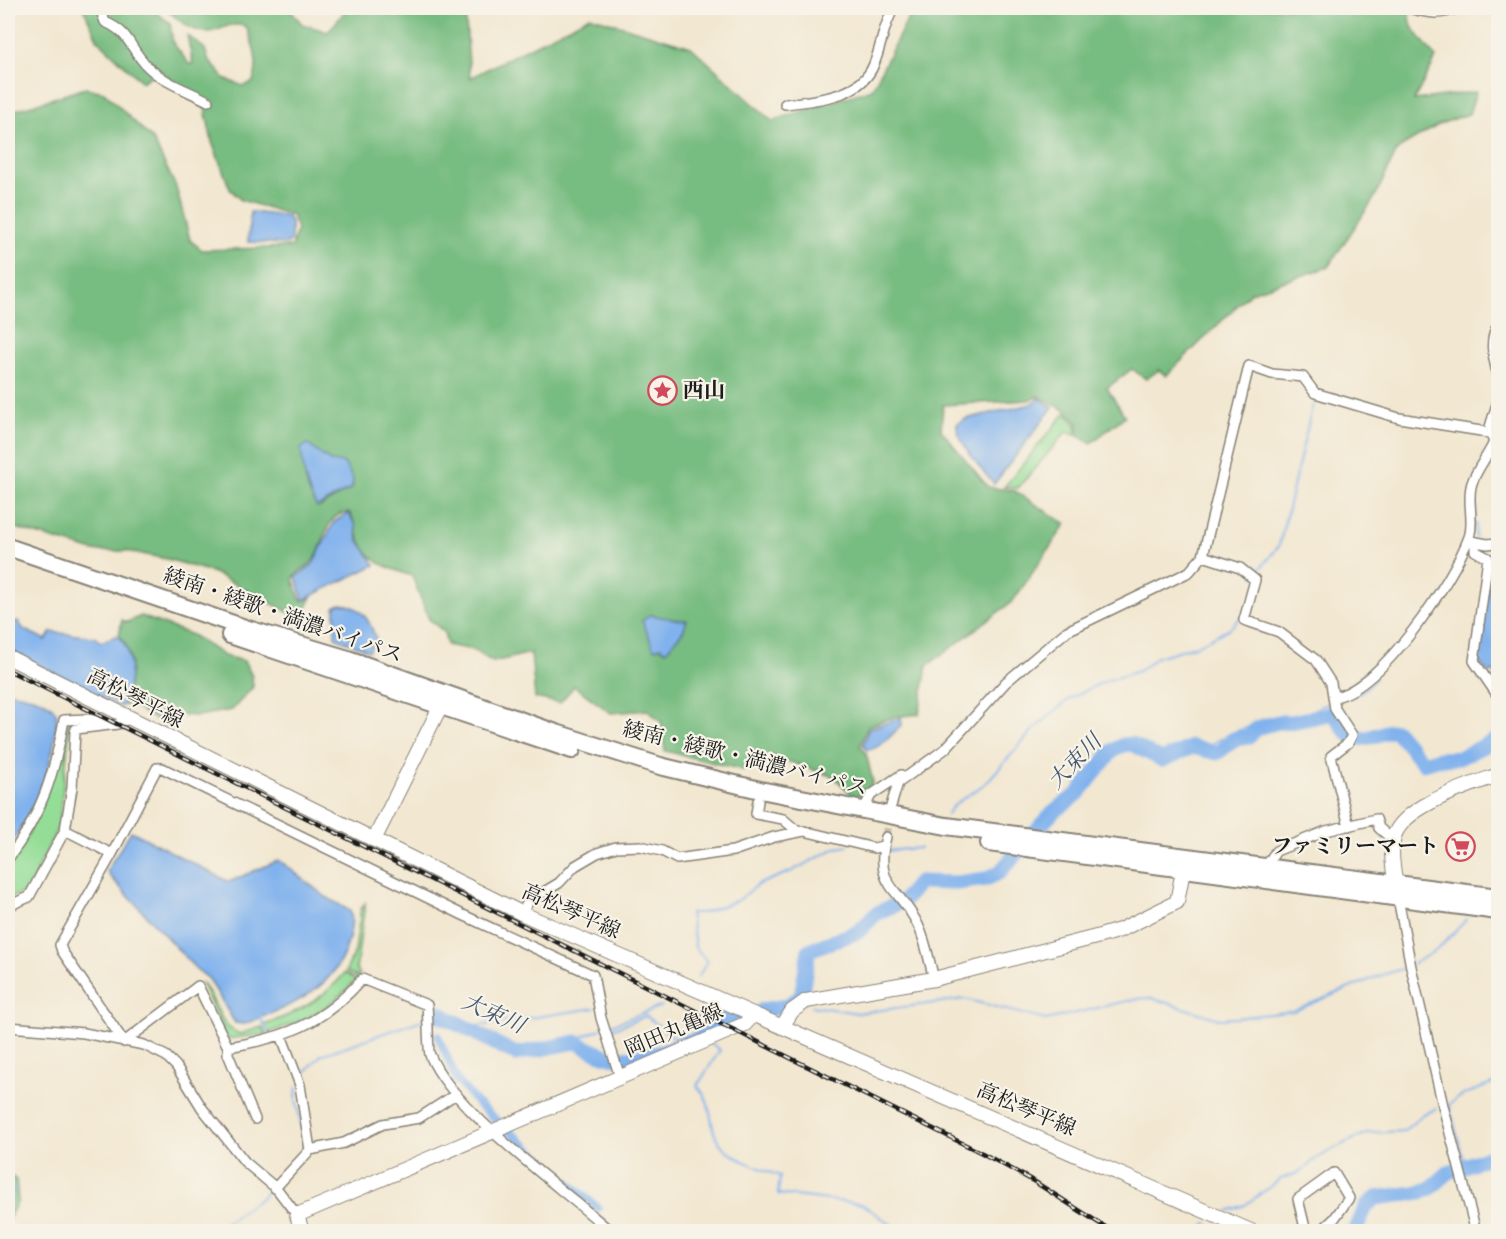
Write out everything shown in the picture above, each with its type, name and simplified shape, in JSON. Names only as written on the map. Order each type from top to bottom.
[{"type":"highway","name":"綾南・綾歌・満濃バイパス","points":[[8,547],[248,629],[348,659],[443,700],[660,766],[863,811],[1014,840]]},
{"type":"highway","name":"綾南・綾歌・満濃バイパス","points":[[8,559],[443,700],[658,776],[758,801],[861,822],[1014,840],[1184,864],[1397,891],[1498,897]]},
{"type":"highway","name":"綾南・綾歌・満濃バイパス","points":[[1184,864],[1266,866],[1498,911]]},
{"type":"main road","name":"高松琴平線","points":[[8,657],[123,722],[374,840],[521,913],[753,1015]]},
{"type":"main road","points":[[374,840],[443,700]]},
{"type":"main road","points":[[1397,891],[1393,840],[1396,831],[1412,813],[1464,787],[1498,775]]},
{"type":"main road","points":[[782,1027],[792,1011],[803,1002],[934,979],[1120,930],[1177,902],[1184,864]]},
{"type":"main road","name":"岡田丸亀線","points":[[297,1215],[745,1024],[753,1015],[782,1027]]},
{"type":"main road","name":"高松琴平線","points":[[782,1027],[1253,1232]]},
{"type":"main road","points":[[297,1215],[302,1232]]},
{"type":"street","points":[[100,8],[105,22],[120,28],[128,36],[134,49],[151,70],[171,84],[208,101]]},
{"type":"street","points":[[785,104],[827,99],[845,92],[867,77],[874,66],[885,28],[894,8]]},
{"type":"street","points":[[1408,8],[1432,15],[1447,13],[1458,8]]},
{"type":"street","points":[[1498,326],[1494,331],[1493,345],[1498,376]]},
{"type":"street","points":[[891,806],[895,788],[945,749],[1006,682],[1067,631],[1189,572],[1203,556],[1249,366],[1272,374],[1303,378],[1315,393],[1379,412],[1495,436]]},
{"type":"street","points":[[1495,436],[1489,430],[1498,401]]},
{"type":"street","points":[[1495,436],[1472,484],[1472,530],[1475,551],[1488,558],[1474,661],[1498,696]]},
{"type":"street","points":[[1473,543],[1498,543]]},
{"type":"street","points":[[1334,700],[1357,689],[1395,651],[1433,605],[1473,543]]},
{"type":"street","points":[[1203,556],[1240,568],[1255,580],[1244,620],[1279,632],[1316,660],[1327,673],[1334,700],[1351,737],[1331,756],[1349,826]]},
{"type":"street","points":[[8,859],[30,828],[44,799],[57,759],[64,720],[123,722]]},
{"type":"street","points":[[8,906],[29,897],[64,830],[72,788],[76,729],[123,722]]},
{"type":"street","points":[[124,1042],[60,945],[112,854],[157,768],[162,768],[463,915],[593,975],[620,1077]]},
{"type":"street","points":[[863,811],[871,795],[909,769],[914,772]]},
{"type":"street","points":[[758,801],[756,814],[783,819],[797,831],[874,848],[884,846],[887,881],[920,929],[934,979]]},
{"type":"street","points":[[1266,866],[1276,851],[1326,831],[1376,819],[1379,828],[1393,840]]},
{"type":"street","points":[[64,830],[112,854]]},
{"type":"street","points":[[521,913],[529,901],[558,883],[575,866],[605,850],[640,846],[662,850],[677,859],[733,851],[797,831]]},
{"type":"street","points":[[1397,891],[1410,966],[1476,1232]]},
{"type":"street","points":[[228,1047],[281,1035],[313,1023],[332,1010],[362,979],[427,1005],[428,1053],[447,1086],[500,1128],[611,1232]]},
{"type":"street","points":[[124,1042],[198,986],[228,1047],[228,1054],[255,1119]]},
{"type":"street","points":[[8,1027],[84,1033],[151,1048],[171,1060],[202,1108],[245,1162],[273,1187],[297,1215]]},
{"type":"street","points":[[281,1035],[298,1082],[310,1150]]},
{"type":"street","points":[[273,1187],[310,1150],[344,1143],[383,1124],[419,1118],[456,1094]]},
{"type":"street","points":[[1306,1232],[1298,1199],[1334,1173],[1349,1198],[1334,1219],[1320,1232]]},
{"type":"green space","points":[[83,8],[150,8],[170,23],[173,43],[189,64],[193,64],[187,35],[205,49],[208,59],[225,79],[243,86],[252,83],[256,69],[253,47],[246,26],[232,25],[214,31],[200,31],[187,26],[164,8],[289,8],[302,24],[328,32],[346,10],[352,8],[465,8],[470,78],[590,16],[691,47],[772,121],[872,89],[913,8],[1408,8],[1412,27],[1436,58],[1414,100],[1476,92],[1469,114],[1440,124],[1398,149],[1375,197],[1328,267],[1251,292],[1166,376],[1159,370],[1146,379],[1132,369],[1107,388],[1125,416],[1091,443],[1078,436],[1078,423],[1065,410],[1039,396],[1029,400],[943,405],[941,430],[988,487],[1015,491],[1066,524],[1013,601],[927,666],[919,714],[893,717],[868,726],[860,746],[866,753],[873,782],[865,795],[852,795],[834,777],[767,754],[743,770],[665,751],[661,722],[648,710],[611,713],[574,686],[560,703],[535,698],[531,653],[493,662],[473,650],[447,645],[444,632],[429,619],[412,576],[381,564],[369,554],[363,547],[349,512],[340,514],[334,519],[325,533],[316,557],[293,579],[300,599],[303,601],[312,597],[301,619],[212,572],[167,559],[126,551],[94,551],[8,526],[8,110],[16,110],[85,88],[104,92],[153,140],[176,187],[190,240],[202,250],[292,247],[297,229],[292,215],[241,200],[230,189],[212,142],[205,108],[159,70],[142,82],[98,40]],"holes":[[[307,444],[330,461],[353,485],[352,488],[320,507]]]},
{"type":"green space","points":[[1065,413],[1076,424],[1076,434],[1066,432],[1018,488],[1004,487]]},
{"type":"green space","points":[[141,616],[192,635],[224,656],[244,661],[252,676],[253,687],[232,710],[197,716],[182,715],[166,726],[135,707],[123,705],[131,669],[128,651],[119,635],[122,620],[127,622]]},
{"type":"green space","points":[[67,723],[94,723],[70,726],[59,825],[27,891],[8,899],[8,863],[29,833]]},
{"type":"green space","points":[[365,903],[356,969],[360,975],[357,977],[346,971],[355,951],[361,908]]},
{"type":"green space","points":[[345,973],[356,980],[326,1007],[295,1023],[268,1033],[265,1025],[309,1004],[327,991]]},
{"type":"green space","points":[[201,982],[221,1018],[232,1030],[240,1034],[262,1027],[266,1034],[227,1039]]},
{"type":"green space","points":[[8,1174],[16,1180],[18,1201],[8,1219]]},
{"type":"water","points":[[250,212],[286,216],[291,221],[291,240],[288,244],[248,242]]},
{"type":"water","points":[[1039,398],[1053,407],[994,484],[960,438],[957,424],[965,419],[1032,404]]},
{"type":"water","points":[[307,444],[330,461],[344,463],[353,479],[352,488],[317,507],[308,487],[303,464],[301,449]]},
{"type":"water","points":[[348,513],[355,524],[358,539],[375,565],[303,600],[296,577],[313,564],[334,522]]},
{"type":"water","points":[[1498,546],[1498,679],[1493,671],[1489,674],[1479,662],[1477,655],[1492,548]]},
{"type":"water","points":[[340,604],[354,607],[368,620],[376,639],[369,651],[335,637],[335,607]]},
{"type":"water","points":[[649,615],[687,620],[683,631],[666,651],[660,647],[654,649],[642,621]]},
{"type":"water","points":[[18,621],[23,629],[46,640],[51,632],[94,637],[101,642],[115,636],[120,637],[130,663],[129,681],[121,707],[10,650],[8,623]]},
{"type":"water","points":[[8,692],[43,701],[54,709],[57,715],[53,751],[42,785],[8,849]]},
{"type":"water","points":[[901,718],[902,724],[891,736],[876,747],[867,750],[863,745],[869,728]]},
{"type":"water","points":[[131,831],[229,882],[279,860],[326,897],[350,911],[352,921],[349,938],[343,956],[334,971],[322,984],[294,1003],[245,1024],[235,1023],[209,979],[195,968],[109,875],[107,870]]},
{"type":"waterway","points":[[1498,345],[1498,354]]},
{"type":"waterway","points":[[1254,576],[1279,546],[1313,404]]},
{"type":"waterway","points":[[1475,517],[1476,486],[1497,451],[1497,445]]},
{"type":"waterway","points":[[1475,538],[1476,523]]},
{"type":"waterway","points":[[1428,618],[1444,593]]},
{"type":"waterway","points":[[947,814],[955,804],[986,783],[1034,729],[1069,699],[1105,681],[1139,671],[1157,657],[1198,645],[1230,628],[1241,617]]},
{"type":"waterway","points":[[1336,701],[1361,692],[1375,679]]},
{"type":"waterway","name":"大束川","points":[[1187,750],[1195,743],[1212,744],[1231,733],[1277,718],[1300,716],[1331,702]]},
{"type":"waterway","name":"大束川","points":[[762,1010],[786,1006],[801,997],[809,950],[858,932],[877,913],[904,901],[919,882],[957,883],[986,879],[1000,872],[1054,811],[1078,794],[1112,751],[1123,745],[1132,744],[1162,760],[1192,747],[1217,753],[1236,739],[1249,737],[1257,728],[1278,722],[1292,722],[1329,714],[1335,715],[1347,732],[1356,738],[1369,738],[1396,731],[1423,763],[1437,759],[1459,758],[1498,739]]},
{"type":"waterway","points":[[698,977],[707,962],[695,947],[690,913],[702,913],[739,900],[757,885],[790,872],[836,848],[848,846]]},
{"type":"waterway","points":[[885,851],[920,848]]},
{"type":"waterway","points":[[1413,964],[1438,949],[1467,919]]},
{"type":"waterway","points":[[811,1006],[858,1013],[965,999],[1046,1020],[1135,999],[1151,998],[1219,1019],[1236,1018],[1294,1011],[1376,977],[1408,967]]},
{"type":"waterway","points":[[399,989],[424,998],[477,1026],[595,1008]]},
{"type":"waterway","points":[[606,1027],[662,1006]]},
{"type":"waterway","points":[[442,1016],[446,1009]]},
{"type":"waterway","name":"大束川","points":[[433,1016],[442,1016],[516,1054],[576,1042],[601,1054],[622,1058],[647,1055],[685,1044],[706,1034],[724,1020],[738,1016]]},
{"type":"waterway","points":[[608,1026],[612,1029],[646,1016],[675,1038],[696,1033],[703,1037]]},
{"type":"waterway","points":[[260,1017],[269,1034]]},
{"type":"waterway","points":[[300,1078],[321,1055],[425,1019]]},
{"type":"waterway","name":"大束川","points":[[468,1028],[518,1051],[576,1039],[601,1029]]},
{"type":"waterway","points":[[438,1036],[457,1080],[477,1103],[598,1208]]},
{"type":"waterway","points":[[711,1043],[720,1050],[697,1086],[707,1101],[716,1138],[722,1146],[740,1159],[780,1176],[778,1194],[862,1204],[902,1232]]},
{"type":"waterway","points":[[1449,1104],[1465,1094],[1498,1082]]},
{"type":"waterway","points":[[297,1086],[296,1099],[303,1134]]},
{"type":"waterway","points":[[1449,1105],[1465,1165]]},
{"type":"waterway","points":[[1228,1211],[1245,1205],[1281,1179],[1300,1172],[1314,1160],[1341,1145],[1367,1133],[1404,1131],[1423,1114],[1437,1109]]},
{"type":"waterway","points":[[1355,1232],[1366,1206],[1376,1198],[1421,1192],[1431,1188],[1449,1172],[1498,1153]]},
{"type":"waterway","points":[[8,1182],[12,1183],[14,1189],[8,1207]]},
{"type":"waterway","points":[[212,1232],[261,1198],[272,1187]]},
{"type":"waterway","points":[[1200,1232],[1208,1223]]},
{"type":"tunnel","points":[[886,837],[890,811]]},
{"type":"railway","points":[[8,670],[982,1153],[1035,1182],[1113,1232]]},
{"type":"place","name":"西山","points":[[662,391]]},
{"type":"place","name":"ファミリーマート","points":[[1460,847]]}]
